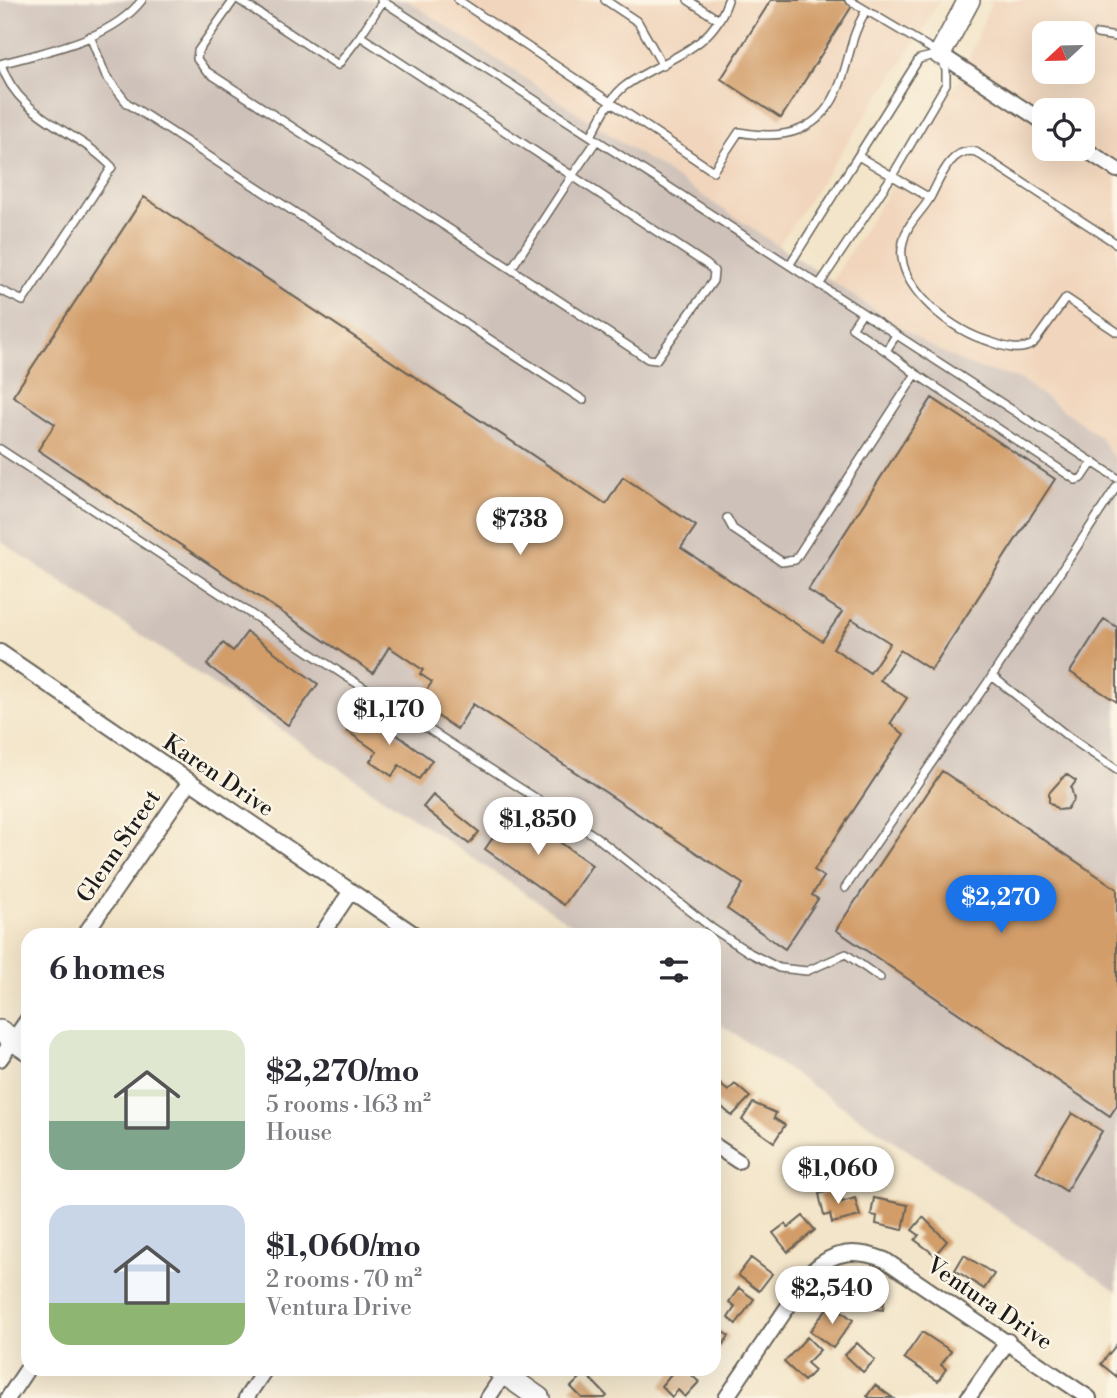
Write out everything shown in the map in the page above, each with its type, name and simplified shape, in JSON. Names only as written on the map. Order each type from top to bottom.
[{"type":"street","points":[[968,0],[940,54],[1032,114]]},
{"type":"street","points":[[1095,156],[1117,170]]},
{"type":"street","name":"Karen Drive","points":[[0,652],[405,928]]},
{"type":"street","name":"Glenn Street","points":[[89,928],[189,783]]},
{"type":"street","points":[[326,928],[351,891]]},
{"type":"street","points":[[0,1059],[14,1040]]},
{"type":"street","points":[[721,1150],[738,1161]]},
{"type":"street","name":"Ventura Drive","points":[[726,1398],[812,1271],[827,1258],[846,1252],[865,1252],[885,1259],[1089,1398]]},
{"type":"street","points":[[968,1398],[1007,1341]]},
{"type":"street","points":[[8,1398],[23,1376]]},
{"type":"street","points":[[246,1398],[261,1376]]},
{"type":"street","points":[[488,1398],[500,1376]]},
{"type":"street","points":[[511,1376],[539,1398]]},
{"type":"lane","points":[[0,290],[23,301],[113,167],[21,101],[0,64],[90,36],[132,13],[142,0]]},
{"type":"lane","points":[[360,36],[714,271],[713,281],[656,360],[648,359],[206,71],[197,59],[198,51],[236,0],[338,65],[382,0],[1117,478]]},
{"type":"lane","points":[[395,9],[400,0]]},
{"type":"lane","points":[[458,0],[713,171],[739,132],[767,137],[785,136],[805,128],[831,105],[841,82],[856,28],[865,12]]},
{"type":"lane","points":[[605,0],[638,22],[663,66]]},
{"type":"lane","points":[[688,0],[717,19]]},
{"type":"lane","points":[[511,269],[572,176],[622,87],[663,66],[707,35],[728,0]]},
{"type":"lane","points":[[820,285],[892,176],[946,84],[947,70],[940,54],[865,12],[849,0]]},
{"type":"lane","points":[[1097,34],[1117,37]]},
{"type":"lane","points":[[90,36],[106,76],[127,103],[583,400]]},
{"type":"lane","points":[[790,264],[919,59],[940,54]]},
{"type":"lane","points":[[1117,244],[976,152],[968,150],[957,155],[939,176],[930,198],[909,224],[902,242],[903,267],[915,292],[968,334],[1014,349],[1027,348],[1033,344],[1066,298],[1117,332]]},
{"type":"lane","points":[[858,156],[930,198]]},
{"type":"lane","points":[[862,313],[852,328],[916,374],[1076,480],[1083,478],[1093,462]]},
{"type":"lane","points":[[886,351],[896,335]]},
{"type":"lane","points":[[727,518],[733,529],[782,562],[795,560],[916,374]]},
{"type":"lane","points":[[0,449],[347,677],[596,836],[716,928]]},
{"type":"lane","points":[[845,888],[992,676],[1117,486]]},
{"type":"lane","points":[[992,676],[1070,738],[1117,770]]},
{"type":"lane","points":[[721,932],[750,954],[779,968],[807,971],[846,954],[880,978]]},
{"type":"shaded area","points":[[0,0],[407,0],[925,343],[968,365],[1020,379],[1099,436],[1117,463],[1117,1291],[721,1025],[721,928],[577,928],[0,541]]},
{"type":"shaded area","points":[[407,0],[939,0],[921,34],[778,246]]},
{"type":"shaded area","points":[[992,0],[1117,0],[1117,463],[1099,436],[1020,379],[968,365],[925,343],[832,281],[962,75]]},
{"type":"building","points":[[771,0],[843,0],[852,6],[781,118],[721,79]]},
{"type":"building","points":[[144,197],[606,504],[623,477],[696,526],[681,548],[822,641],[842,612],[808,590],[932,398],[1055,479],[931,670],[900,650],[880,680],[907,698],[890,724],[904,734],[814,870],[824,877],[812,895],[818,899],[785,949],[727,909],[743,884],[473,704],[457,729],[418,703],[432,682],[420,674],[423,670],[389,647],[373,673],[38,450],[55,424],[13,396]],"holes":[[[852,619],[890,643],[870,673],[833,648]]]},
{"type":"building","points":[[1104,619],[1117,627],[1117,702],[1070,672]]},
{"type":"building","points":[[247,632],[318,684],[288,725],[207,665],[223,643],[233,651]]},
{"type":"building","points":[[362,710],[432,760],[419,779],[399,765],[392,776],[370,761],[377,752],[347,731]]},
{"type":"building","points":[[942,771],[1117,889],[1117,1105],[1110,1116],[836,930]]},
{"type":"building","points":[[1066,774],[1076,781],[1071,788],[1074,799],[1067,809],[1059,810],[1049,802],[1049,793]]},
{"type":"building","points":[[433,795],[479,832],[469,844],[423,807]]},
{"type":"building","points":[[513,809],[592,865],[564,905],[485,849]]},
{"type":"building","points":[[735,1084],[750,1097],[732,1116],[721,1106],[721,1085],[728,1091]]},
{"type":"building","points":[[753,1103],[776,1113],[774,1118],[785,1125],[774,1142],[742,1120]]},
{"type":"building","points":[[1072,1113],[1102,1131],[1066,1191],[1036,1172]]},
{"type":"building","points":[[838,1188],[842,1202],[855,1198],[860,1216],[832,1223],[830,1214],[824,1216],[819,1194]]},
{"type":"building","points":[[874,1198],[908,1205],[903,1230],[876,1224],[877,1216],[871,1215]]},
{"type":"building","points":[[803,1216],[815,1230],[788,1252],[773,1233],[785,1224],[788,1228]]},
{"type":"building","points":[[923,1217],[947,1241],[935,1255],[915,1240],[919,1235],[912,1230]]},
{"type":"building","points":[[964,1255],[994,1274],[984,1289],[955,1270]]},
{"type":"building","points":[[751,1258],[772,1274],[759,1291],[738,1275]]},
{"type":"building","points":[[852,1287],[885,1292],[883,1310],[849,1306]]},
{"type":"building","points":[[739,1288],[754,1299],[736,1324],[728,1318],[735,1307],[729,1302]]},
{"type":"building","points":[[831,1303],[853,1320],[833,1348],[810,1331]]},
{"type":"building","points":[[721,1331],[729,1336],[721,1347]]},
{"type":"building","points":[[922,1332],[951,1351],[941,1365],[946,1369],[938,1381],[904,1358]]},
{"type":"building","points":[[807,1337],[820,1350],[807,1363],[815,1370],[804,1381],[784,1362]]},
{"type":"building","points":[[857,1343],[875,1360],[863,1372],[845,1355]]},
{"type":"building","points":[[1117,1344],[1117,1377],[1101,1364]]},
{"type":"building","points":[[582,1376],[588,1376],[607,1396],[582,1398],[571,1387]]},
{"type":"building","points":[[669,1376],[693,1376],[699,1382],[685,1397],[678,1390],[672,1397],[661,1386]]},
{"type":"building","points":[[875,1385],[893,1398],[869,1398],[867,1396]]}]
